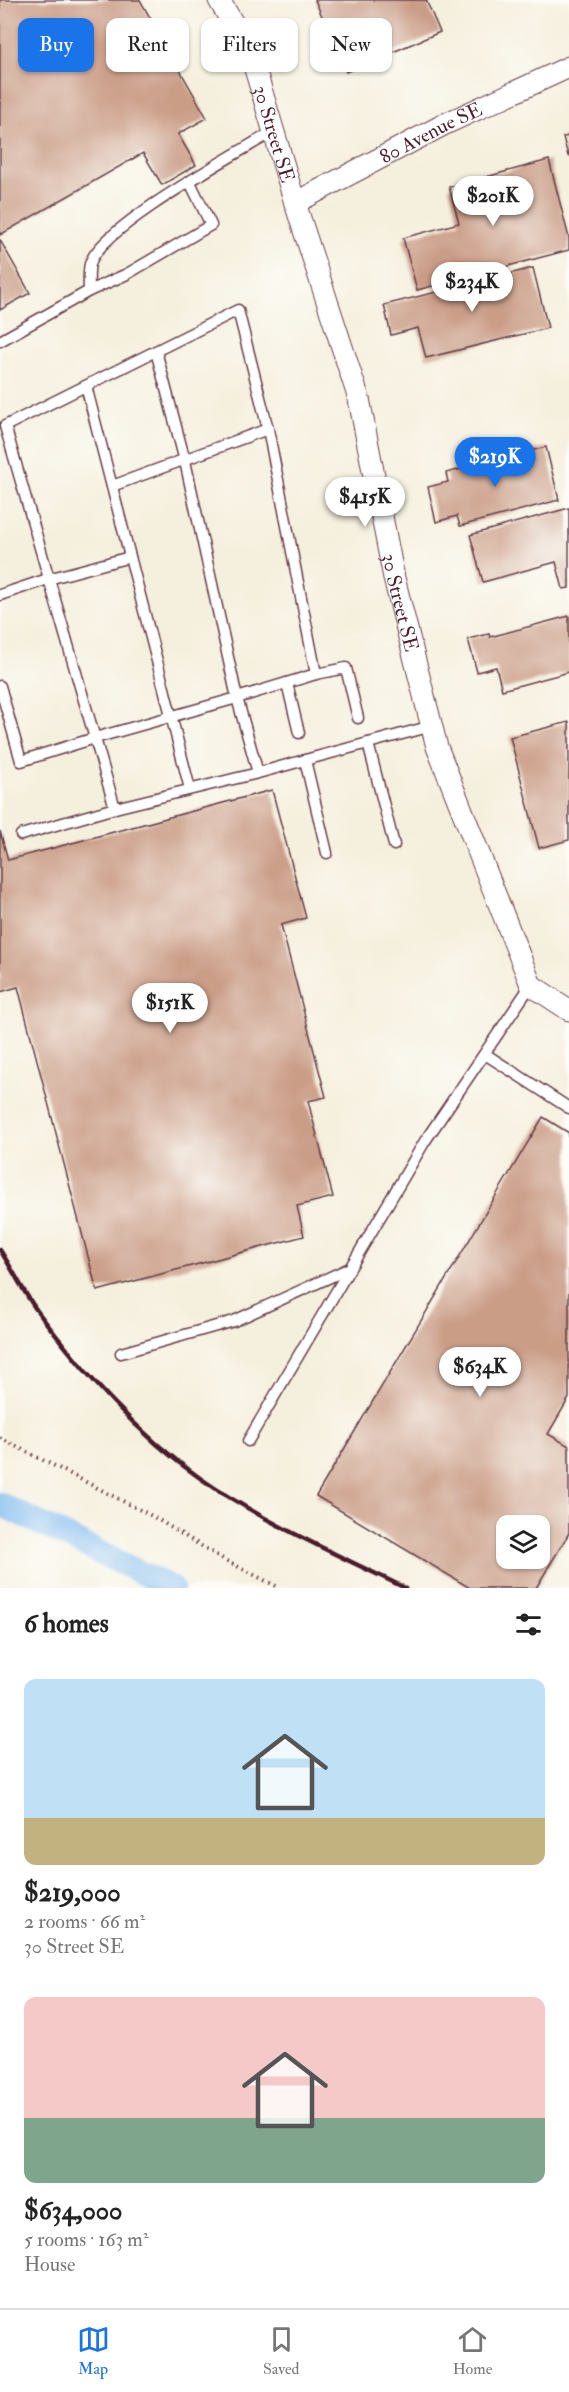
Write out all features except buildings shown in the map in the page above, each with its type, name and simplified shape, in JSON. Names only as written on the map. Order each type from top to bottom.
[{"type":"street","name":"30 Street SE","points":[[219,0],[250,52],[295,203],[359,399],[394,578],[437,747],[531,985]]},
{"type":"street","name":"80 Avenue SE","points":[[295,203],[445,124],[569,67]]},
{"type":"street","points":[[531,985],[569,1010]]},
{"type":"lane","points":[[89,291],[90,262],[112,234],[155,203],[274,131]]},
{"type":"lane","points":[[0,341],[89,291],[127,274],[211,225],[190,182]]},
{"type":"lane","points":[[115,808],[5,426],[238,310],[268,429],[316,674]]},
{"type":"lane","points":[[156,351],[185,461],[237,698],[258,773]]},
{"type":"lane","points":[[86,386],[190,789]]},
{"type":"lane","points":[[112,486],[268,429]]},
{"type":"lane","points":[[0,595],[48,579],[130,557]]},
{"type":"lane","points":[[0,686],[21,761],[316,674],[346,668],[358,718]]},
{"type":"lane","points":[[287,683],[299,733]]},
{"type":"lane","points":[[21,835],[115,808],[258,773],[432,726]]},
{"type":"lane","points":[[368,743],[394,845]]},
{"type":"lane","points":[[305,760],[327,853]]},
{"type":"lane","points":[[248,1441],[425,1141],[531,985]]},
{"type":"lane","points":[[485,1054],[569,1108]]},
{"type":"lane","points":[[121,1353],[234,1321],[351,1268]]},
{"type":"path","points":[[0,1438],[152,1516],[223,1559],[280,1588]]},
{"type":"waterway","points":[[0,1504],[172,1588]]},
{"type":"railway","points":[[0,1250],[33,1305],[93,1380],[133,1422],[177,1461],[224,1494],[274,1523],[405,1588]]}]
